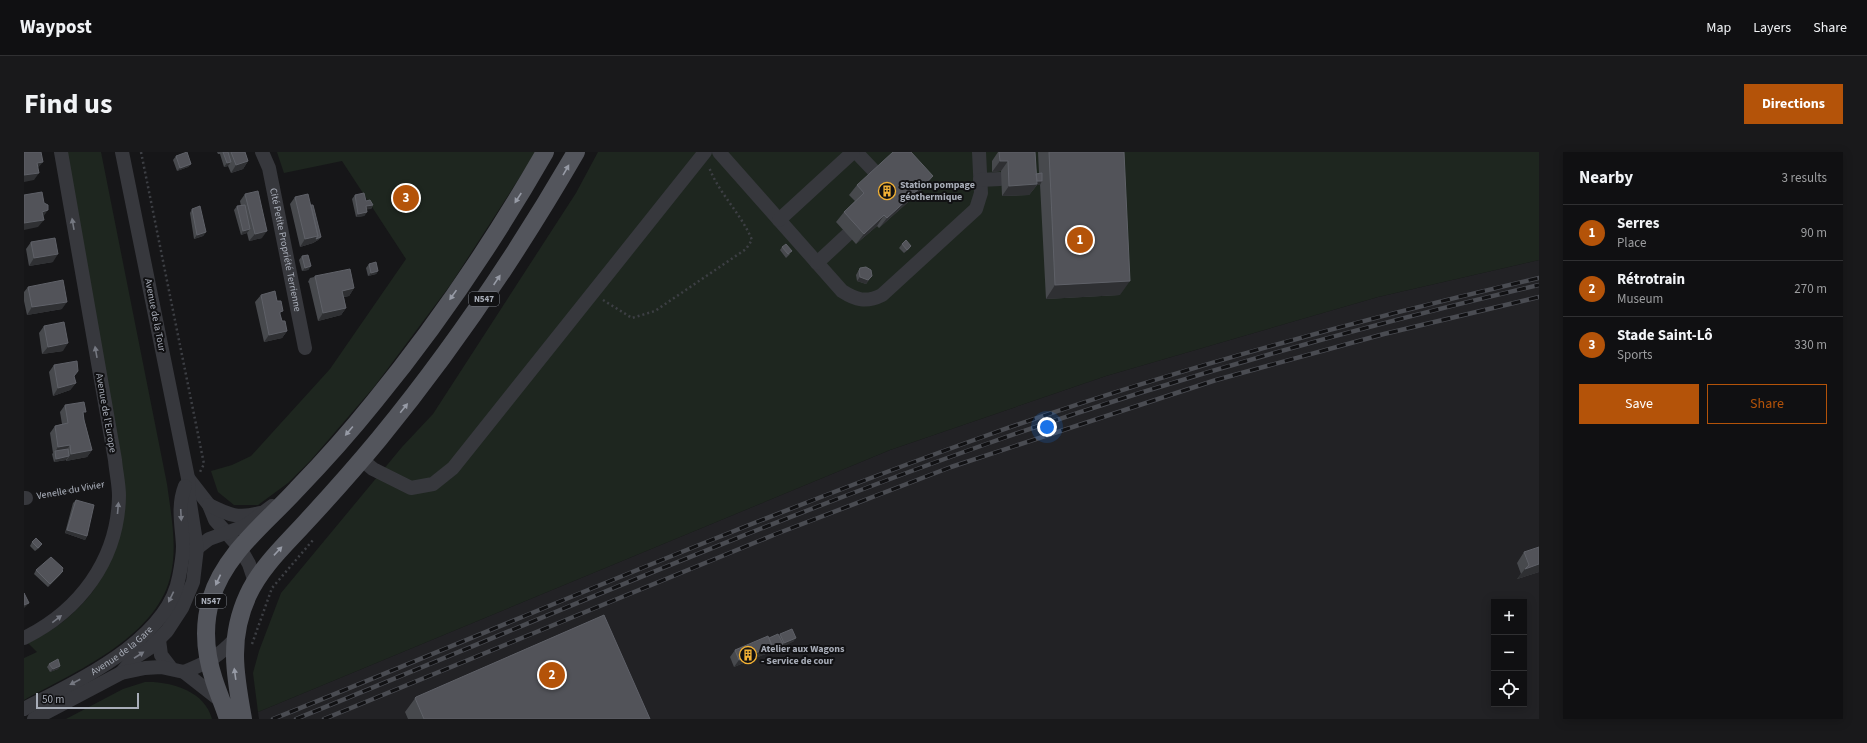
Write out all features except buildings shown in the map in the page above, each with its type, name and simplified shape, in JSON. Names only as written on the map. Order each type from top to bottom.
[{"type":"main road","name":"N547","points":[[232,712],[209,662],[206,646],[206,629],[212,598],[222,574],[240,548],[331,453],[401,368],[483,251],[545,152]]},
{"type":"main road","name":"N547","points":[[232,712],[235,639],[240,614],[255,582],[269,561],[361,460],[408,403],[479,306],[521,244],[576,152]]},
{"type":"street","name":"Avenue de l'Europe","points":[[24,638],[43,629],[67,611],[87,590],[100,569],[115,528],[118,510],[118,482],[61,152]]},
{"type":"street","name":"Avenue de la Tour","points":[[122,152],[192,482],[189,497],[197,548]]},
{"type":"street","name":"Cité Petite Propriété Terrienne","points":[[262,152],[269,168],[305,348]]},
{"type":"street","points":[[719,152],[842,291],[853,298],[863,300],[873,299],[882,295],[971,216],[979,202],[981,193],[979,152]]},
{"type":"street","points":[[779,220],[853,152]]},
{"type":"street","points":[[856,152],[875,172]]},
{"type":"street","points":[[361,460],[373,469],[411,488],[433,484],[453,468],[594,294],[705,153]]},
{"type":"street","points":[[980,180],[1000,179]]},
{"type":"street","points":[[817,263],[847,235]]},
{"type":"street","name":"Avenue de la Tour","points":[[192,482],[209,505],[215,520],[240,548],[249,564],[255,582]]},
{"type":"street","points":[[182,560],[180,499],[192,482]]},
{"type":"street","points":[[182,560],[209,539],[245,526],[296,491]]},
{"type":"street","points":[[209,505],[224,512],[241,517],[264,512]]},
{"type":"street","name":"Avenue de la Gare","points":[[121,673],[134,658],[159,640],[175,620],[188,596],[195,570],[197,548]]},
{"type":"street","name":"Avenue de la Gare","points":[[24,709],[105,665],[151,627],[165,609],[173,595],[179,579],[182,560]]},
{"type":"street","name":"Avenue de la Gare","points":[[34,719],[121,673],[145,668],[178,670],[209,662],[222,653],[235,639]]},
{"type":"street","points":[[159,640],[162,655],[178,670],[232,712]]},
{"type":"path","points":[[141,152],[204,464],[192,482]]},
{"type":"path","points":[[594,294],[632,318],[654,311],[746,249],[752,240],[747,227],[714,180],[705,153]]},
{"type":"path","name":"Venelle du Vivier","points":[[25,498],[118,482]]},
{"type":"path","points":[[250,651],[272,588]]},
{"type":"shaded area","points":[[67,152],[101,152],[167,484],[174,543],[170,578],[161,599],[148,619],[130,636],[110,651],[88,665],[24,700],[24,658],[37,652],[28,643],[61,623],[75,612],[87,599],[106,569],[114,552],[120,533]]},
{"type":"shaded area","points":[[277,152],[536,152],[451,284],[374,387],[311,460],[288,483],[258,505],[234,505],[218,492],[211,471],[232,465],[251,456],[330,369],[406,259],[342,161],[284,173]]},
{"type":"shaded area","points":[[598,152],[1539,152],[1539,260],[1378,297],[1106,376],[890,450],[258,712],[253,673],[259,651],[281,593],[402,447],[433,414],[576,193]]},
{"type":"shaded area","points":[[1539,260],[1539,719],[259,719],[258,712],[890,450],[1106,376],[1378,297]]},
{"type":"shaded area","points":[[145,682],[165,683],[186,690],[202,701],[208,709],[212,719],[66,719],[123,689]]},
{"type":"railway","points":[[273,719],[718,537],[988,435],[1124,390],[1261,349],[1469,294],[1539,278]]},
{"type":"railway","points":[[296,719],[729,541],[992,442],[1127,397],[1263,356],[1401,319],[1539,285]]},
{"type":"railway","points":[[324,719],[776,534],[951,467],[1216,380],[1384,334],[1539,297]]},
{"type":"place","name":"Station pompage géothermique","points":[[887,191]]},
{"type":"place","name":"Stade Saint-Lô","points":[[406,198]]},
{"type":"place","name":"Serres","points":[[1080,240]]},
{"type":"place","name":"Atelier aux Wagons - Service de cour","points":[[748,655]]},
{"type":"place","name":"Rétrotrain","points":[[552,675]]}]
